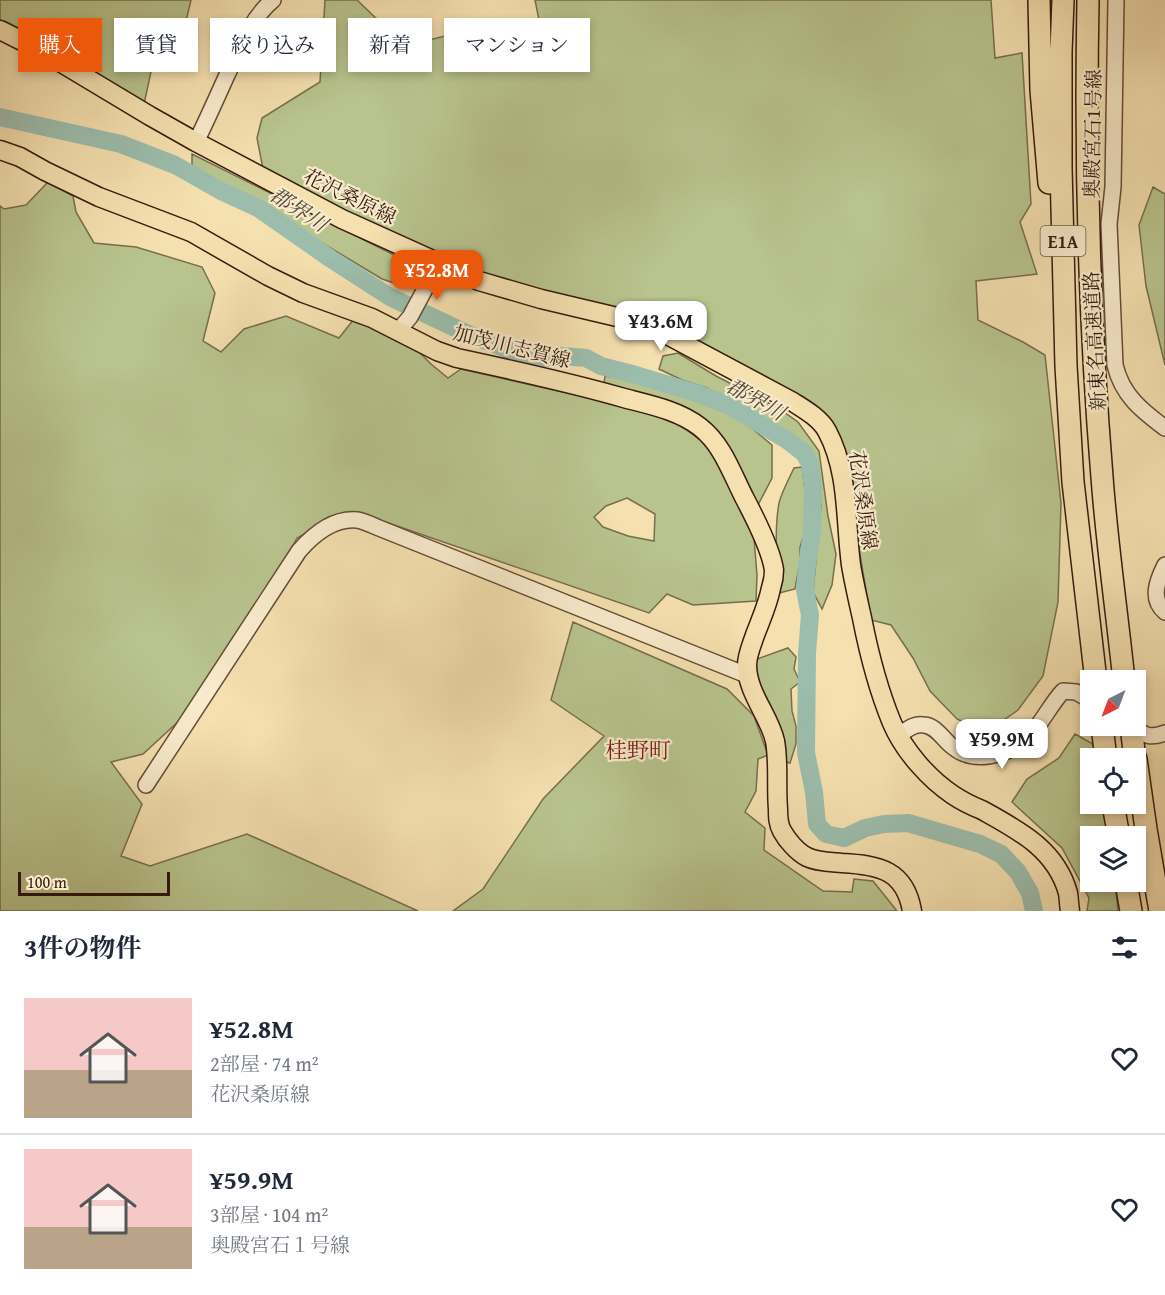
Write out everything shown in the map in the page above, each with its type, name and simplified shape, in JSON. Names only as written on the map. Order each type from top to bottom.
[{"type":"highway","points":[[1039,0],[1041,90],[1066,366]]},
{"type":"highway","name":"新東名高速道路","points":[[1063,0],[1061,168],[1066,366],[1073,482],[1095,670]]},
{"type":"highway","name":"新東名高速道路","points":[[1088,0],[1087,173],[1092,331],[1102,478],[1124,670]]},
{"type":"highway","points":[[1144,814],[1160,911]]},
{"type":"highway","points":[[1128,892],[1131,911]]},
{"type":"main road","name":"花沢桑原線","points":[[0,30],[40,50],[196,142],[342,219],[438,266],[479,281],[541,299],[634,321],[660,331],[793,402],[812,415],[826,428],[840,464],[851,564],[867,648],[894,728],[914,759],[946,790],[1032,839],[1044,851],[1058,869],[1068,893],[1070,911]]},
{"type":"main road","name":"加茂川志賀線","points":[[0,150],[20,157],[99,197],[191,232],[268,276],[303,293],[372,318],[437,351],[457,358],[588,388],[665,409],[684,416],[706,432],[723,454],[771,556],[774,573],[747,665],[748,679],[775,741],[778,823],[792,845],[806,856],[818,860],[876,867],[894,876],[905,888],[912,911]]},
{"type":"street","points":[[196,142],[251,27],[273,0]]},
{"type":"street","name":"奥殿宮石1号線","points":[[1116,0],[1113,187],[1109,224],[1115,365],[1118,377],[1127,394],[1144,412],[1165,428]]},
{"type":"street","points":[[398,331],[410,317],[438,266]]},
{"type":"street","points":[[146,785],[299,551],[321,531],[331,525],[344,522],[357,520],[379,528],[744,674],[748,679]]},
{"type":"street","points":[[1165,565],[1155,594],[1160,607],[1165,612]]},
{"type":"street","points":[[899,735],[916,725],[926,725],[934,729],[954,749],[964,755],[986,757],[1014,747],[1026,739],[1063,691],[1080,694]]},
{"type":"street","points":[[1146,735],[1154,737],[1165,733]]},
{"type":"green space","points":[[0,0],[191,0],[186,18],[114,18],[114,72],[151,72],[144,104],[91,72],[102,72],[102,18],[18,18],[18,29],[0,20]]},
{"type":"green space","points":[[325,0],[357,0],[376,18],[348,18],[348,72],[432,72],[432,39],[444,36],[444,72],[590,72],[590,18],[539,18],[535,0],[991,0],[995,58],[1022,53],[1031,204],[1020,222],[1037,274],[976,281],[978,320],[1045,355],[1061,503],[1058,602],[1043,676],[1018,710],[985,733],[957,719],[930,691],[913,658],[891,625],[871,620],[859,548],[851,461],[832,427],[660,325],[483,275],[310,196],[263,169],[257,138],[262,118],[320,82],[321,72],[336,72],[336,18],[324,18]]},
{"type":"green space","points":[[192,154],[418,269],[409,288],[382,279],[192,167]]},
{"type":"green space","points":[[48,182],[73,196],[76,212],[94,243],[136,247],[202,267],[215,293],[203,341],[221,352],[244,329],[286,316],[339,338],[354,319],[414,347],[448,378],[461,369],[638,409],[680,425],[708,446],[754,538],[757,575],[756,601],[693,605],[667,594],[649,613],[374,518],[352,512],[327,521],[297,538],[219,684],[143,754],[111,762],[142,804],[121,856],[150,866],[247,834],[418,911],[0,911],[0,206],[4,209],[26,205]],"holes":[[[627,498],[655,514],[654,541],[628,536],[603,527],[594,517],[606,506]]]},
{"type":"green space","points":[[1153,187],[1165,194],[1165,365],[1146,286],[1139,225]]},
{"type":"green space","points":[[678,353],[716,376],[778,408],[798,422],[819,451],[836,554],[832,585],[822,609],[813,592],[821,505],[810,455],[799,443],[707,388],[659,369],[663,356]]},
{"type":"green space","points":[[605,376],[629,379],[732,412],[772,445],[772,478],[758,505],[728,452],[671,402],[604,383]]},
{"type":"green space","points":[[802,467],[809,519],[800,547],[795,589],[779,593],[776,536],[779,503],[794,468]]},
{"type":"green space","points":[[573,622],[727,689],[754,716],[768,755],[758,759],[756,791],[745,812],[765,828],[764,850],[823,891],[852,892],[854,879],[873,881],[897,911],[453,911],[483,889],[543,799],[604,736],[551,700]]},
{"type":"green space","points":[[788,648],[796,657],[794,669],[800,682],[791,689],[796,744],[790,763],[786,762],[754,665],[757,659]]},
{"type":"green space","points":[[1075,734],[1093,744],[1094,748],[1080,748],[1080,814],[1105,814],[1106,826],[1080,826],[1080,881],[1062,848],[1012,802],[1027,779],[1059,758]]},
{"type":"green space","points":[[1086,892],[1116,892],[1118,911],[1087,911],[1089,898]]},
{"type":"waterway","name":"郡界川","points":[[0,117],[121,144],[175,165],[221,191],[258,208],[390,297],[468,334],[507,349],[541,358],[561,356],[586,358],[601,366],[696,393],[728,405],[787,440],[804,453],[810,464],[813,487],[812,532],[805,590],[810,615],[807,653],[806,753],[814,792],[817,824],[826,834],[844,838],[865,828],[908,823],[980,844],[1001,854],[1018,872],[1030,893],[1034,911]]},
{"type":"district","name":"桂野町","points":[[638,750]]}]
